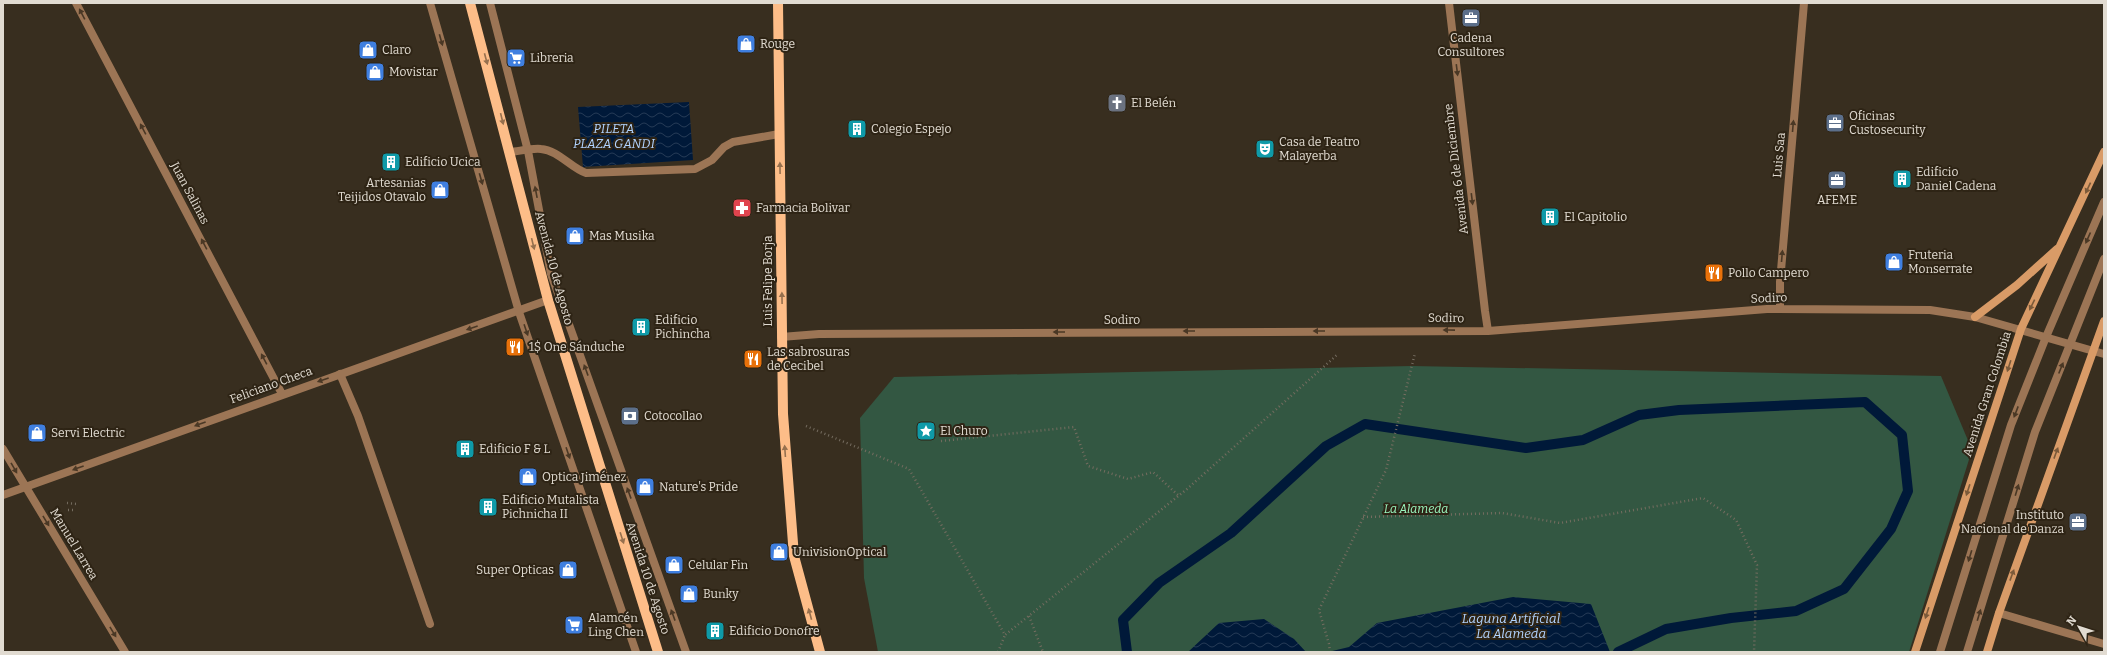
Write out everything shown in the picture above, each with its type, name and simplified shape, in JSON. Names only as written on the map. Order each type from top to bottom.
[{"type":"main road","name":"Avenida 10 de Agosto","points":[[470,3],[548,300],[658,652]]},
{"type":"main road","name":"Luis Felipe Borja","points":[[778,3],[782,414],[794,556],[820,652]]},
{"type":"main road","name":"Avenida Gran Colombia","points":[[1914,652],[2021,329],[2104,152]]},
{"type":"main road","points":[[1975,317],[2017,285],[2061,246]]},
{"type":"main road","points":[[1987,652],[1999,613],[2092,350],[2104,321]]},
{"type":"street","name":"Juan Salinas","points":[[76,3],[282,394]]},
{"type":"street","points":[[430,3],[519,312],[636,652]]},
{"type":"street","points":[[490,3],[528,151],[551,274],[686,652]]},
{"type":"street","name":"Avenida 6 de Diciembre","points":[[1449,3],[1488,331]]},
{"type":"street","name":"Luis Saa","points":[[1780,309],[1780,282],[1804,3]]},
{"type":"street","points":[[510,152],[541,149],[550,151],[577,170],[586,172],[695,169],[712,160],[724,146],[733,142],[779,134]]},
{"type":"street","points":[[1940,652],[2011,425],[2046,337],[2104,202]]},
{"type":"street","points":[[1967,652],[2035,432],[2104,259]]},
{"type":"street","name":"Feliciano Checa","points":[[3,495],[282,394],[519,312],[548,300]]},
{"type":"street","name":"Sodiro","points":[[781,337],[827,334],[1488,331],[1780,309],[1930,310],[1975,317],[2104,354]]},
{"type":"street","points":[[340,374],[358,416],[430,624]]},
{"type":"street","name":"Manuel Larrea","points":[[3,449],[25,488],[125,652]]},
{"type":"street","points":[[1999,613],[2104,644]]},
{"type":"path","points":[[1330,652],[1319,610],[1386,470],[1406,396],[1416,350]]},
{"type":"path","points":[[998,652],[1005,635],[1179,496],[1339,353]]},
{"type":"path","points":[[782,414],[909,469],[1005,635]]},
{"type":"path","points":[[941,441],[1074,426],[1088,466],[1128,479],[1153,472],[1179,496]]},
{"type":"path","points":[[1363,517],[1502,513],[1560,523],[1703,498],[1736,520],[1757,565],[1754,652]]},
{"type":"path","points":[[67,503],[77,504]]},
{"type":"path","points":[[68,510],[75,510]]},
{"type":"path","points":[[1029,616],[1043,652]]},
{"type":"green space","name":"La Alameda","points":[[1412,366],[1941,376],[1972,450],[1909,652],[878,652],[864,578],[860,418],[894,377]]},
{"type":"water","name":"PILETA PLAZA GANDI","points":[[689,102],[693,160],[583,167],[578,107]]},
{"type":"water","name":"Laguna Artificial La Alameda","points":[[1513,597],[1591,604],[1610,652],[1328,652],[1349,647],[1377,623]]},
{"type":"water","points":[[1264,619],[1294,639],[1306,652],[1188,652],[1219,623]]},
{"type":"waterway","points":[[1127,652],[1123,620],[1159,583],[1231,533],[1326,446],[1365,424],[1526,448],[1583,440],[1639,415],[1679,410],[1865,402],[1902,435],[1908,491],[1891,529],[1844,589],[1796,611],[1731,618],[1666,629],[1618,652]]},
{"type":"place","name":"Cadena Consultores","points":[[1471,18]]},
{"type":"place","name":"Rouge","points":[[746,44]]},
{"type":"place","name":"Claro","points":[[368,50]]},
{"type":"place","name":"Libreria","points":[[516,58]]},
{"type":"place","name":"Movistar","points":[[375,72]]},
{"type":"place","name":"El Belén","points":[[1117,103]]},
{"type":"place","name":"Oficinas Custosecurity","points":[[1835,123]]},
{"type":"place","name":"Colegio Espejo","points":[[857,129]]},
{"type":"place","name":"Casa de Teatro Malayerba","points":[[1265,149]]},
{"type":"place","name":"Edificio Ucica","points":[[391,162]]},
{"type":"place","name":"Edificio Daniel Cadena","points":[[1902,179]]},
{"type":"place","name":"AFEME","points":[[1837,180]]},
{"type":"place","name":"Artesanias Teijidos Otavalo","points":[[440,190]]},
{"type":"place","name":"Farmacia Bolivar","points":[[742,208]]},
{"type":"place","name":"El Capitolio","points":[[1550,217]]},
{"type":"place","name":"Mas Musika","points":[[575,236]]},
{"type":"place","name":"Fruteria Monserrate","points":[[1894,262]]},
{"type":"place","name":"Pollo Campero","points":[[1714,273]]},
{"type":"place","name":"Edificio Pichincha","points":[[641,327]]},
{"type":"place","name":"1$ One Sánduche","points":[[515,347]]},
{"type":"place","name":"Las sabrosuras de Cecibel","points":[[753,359]]},
{"type":"place","name":"Cotocollao","points":[[630,416]]},
{"type":"place","name":"El Churo","points":[[926,431]]},
{"type":"place","name":"Servi Electric","points":[[37,433]]},
{"type":"place","name":"Edificio F & L","points":[[465,449]]},
{"type":"place","name":"Optica Jiménez","points":[[528,477]]},
{"type":"place","name":"Nature's Pride","points":[[645,487]]},
{"type":"place","name":"Edificio Mutalista Pichnicha II","points":[[488,507]]},
{"type":"place","name":"Instituto Nacional de Danza","points":[[2078,522]]},
{"type":"place","name":"UnivisionOptical","points":[[779,552]]},
{"type":"place","name":"Celular Fin","points":[[674,565]]},
{"type":"place","name":"Super Opticas","points":[[568,570]]},
{"type":"place","name":"Bunky","points":[[689,594]]},
{"type":"place","name":"Alamcén Ling Chen","points":[[574,625]]},
{"type":"place","name":"Edificio Donofre","points":[[715,631]]}]
